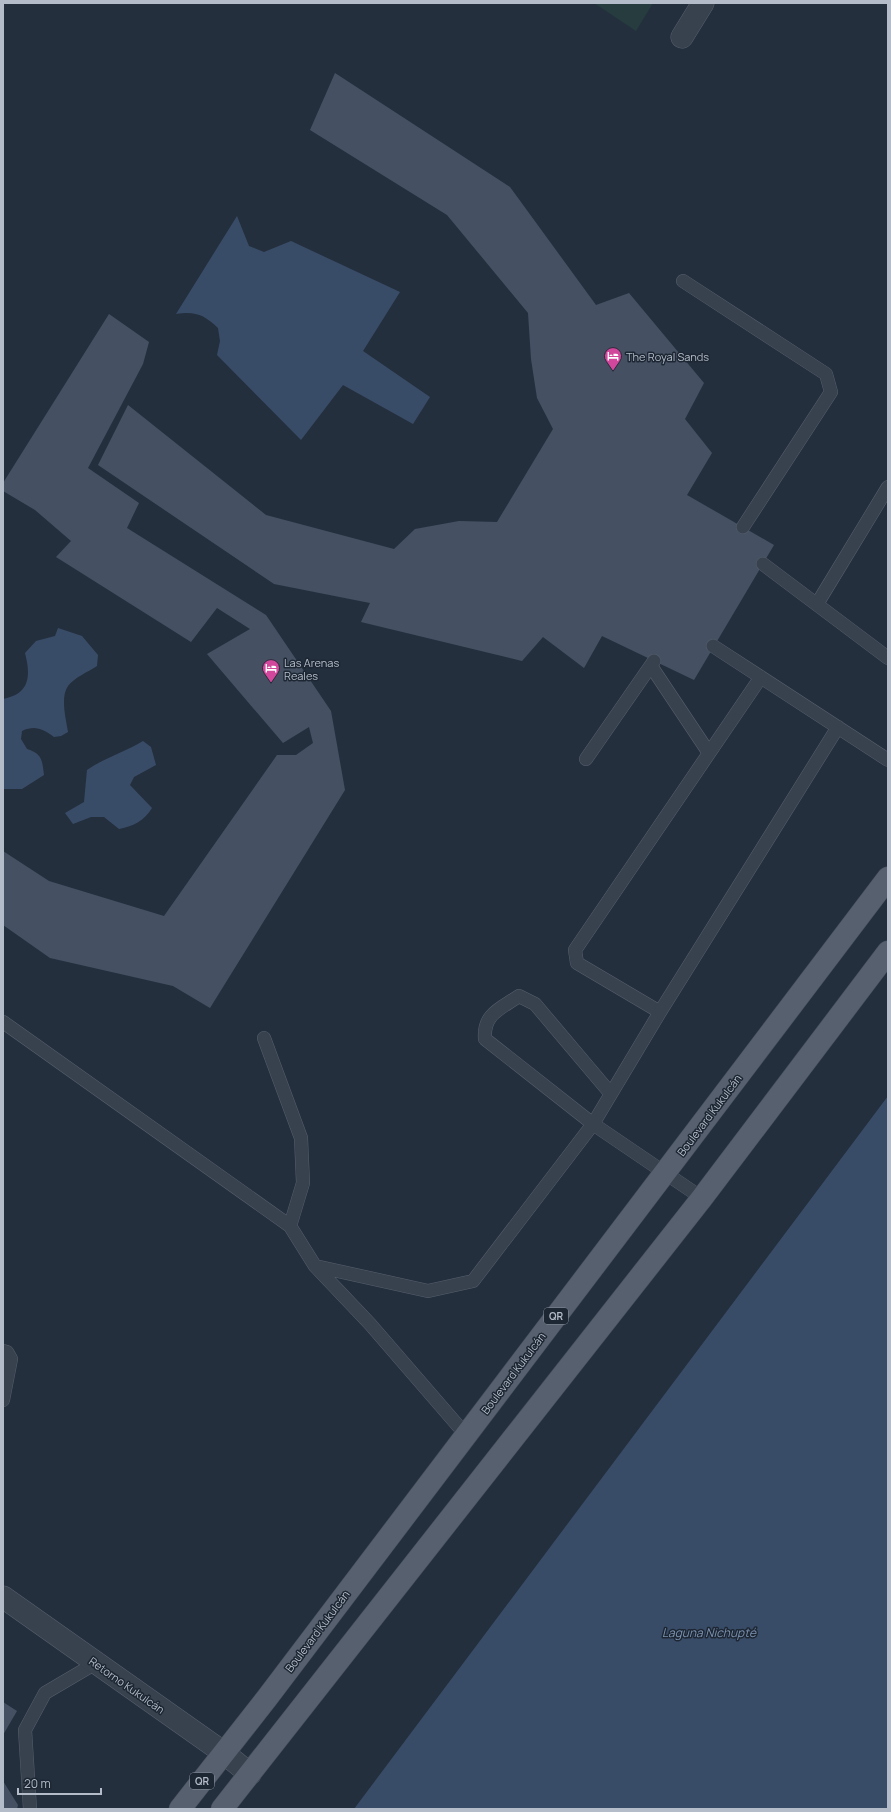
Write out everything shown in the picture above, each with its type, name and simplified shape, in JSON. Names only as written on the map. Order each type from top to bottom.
[{"type":"main road","name":"Boulevard Kukulcán","points":[[180,1809],[466,1435],[888,878]]},
{"type":"main road","points":[[222,1809],[702,1198],[888,952]]},
{"type":"street","points":[[682,37],[703,3]]},
{"type":"street","name":"Retorno Kukulcán","points":[[3,1597],[224,1753],[250,1774]]},
{"type":"lane","points":[[683,281],[826,374],[831,392],[743,527]]},
{"type":"lane","points":[[817,604],[888,488]]},
{"type":"lane","points":[[763,564],[888,658]]},
{"type":"lane","points":[[713,646],[888,760]]},
{"type":"lane","points":[[586,759],[653,664],[709,753]]},
{"type":"lane","points":[[660,1012],[577,963],[574,950],[761,677]]},
{"type":"lane","points":[[315,1266],[428,1291],[474,1281],[593,1124],[660,1012],[838,727]]},
{"type":"lane","points":[[611,1094],[535,1004],[528,999],[519,996],[488,1018],[484,1028],[485,1039],[593,1124],[702,1198]]},
{"type":"lane","points":[[3,1022],[290,1226],[315,1266],[370,1324],[466,1435]]},
{"type":"lane","points":[[264,1038],[301,1138],[303,1184],[290,1226]]},
{"type":"lane","points":[[3,1351],[7,1352],[11,1359],[3,1400]]},
{"type":"lane","points":[[30,1809],[25,1730],[45,1692],[96,1663]]},
{"type":"green space","points":[[594,3],[653,3],[636,31]]},
{"type":"water","points":[[237,216],[249,246],[264,252],[291,241],[400,292],[363,351],[430,397],[413,424],[343,385],[301,440],[217,355],[220,341],[218,328],[199,315],[189,313],[176,314]]},
{"type":"water","points":[[58,628],[82,636],[98,655],[97,666],[74,680],[68,686],[64,696],[64,708],[68,732],[61,736],[54,737],[35,728],[22,731],[21,739],[27,749],[36,753],[40,758],[43,765],[44,775],[22,789],[3,789],[3,699],[12,697],[19,693],[26,683],[28,669],[25,653],[36,641],[55,636]]},
{"type":"water","points":[[143,741],[151,747],[156,765],[134,777],[130,785],[152,808],[149,813],[142,820],[119,829],[104,817],[91,817],[73,824],[65,813],[84,802],[87,770]]},
{"type":"water","name":"Laguna Nichupté","points":[[888,1096],[888,1809],[354,1809]]},
{"type":"building","name":"The Royal Sands","points":[[335,73],[510,187],[596,305],[629,293],[704,383],[685,419],[712,453],[687,495],[774,545],[694,680],[602,636],[584,668],[543,637],[522,661],[361,622],[370,603],[274,584],[98,465],[128,405],[266,515],[394,549],[415,529],[459,521],[497,522],[553,429],[537,398],[531,359],[528,313],[447,215],[310,130]]},
{"type":"building","name":"Las Arenas Reales","points":[[109,314],[149,342],[143,364],[88,468],[139,503],[127,528],[266,615],[331,711],[345,790],[210,1008],[173,986],[50,958],[3,925],[3,851],[49,881],[164,916],[277,755],[296,755],[313,743],[309,727],[283,743],[207,654],[250,629],[217,608],[191,642],[56,557],[71,541],[35,510],[3,491],[3,483]]},
{"type":"building","points":[[3,1702],[17,1711],[3,1735]]},
{"type":"building","points":[[3,1781],[18,1805],[17,1809],[3,1809]]},
{"type":"place","name":"The Royal Sands","points":[[613,371]]},
{"type":"place","name":"Las Arenas Reales","points":[[271,683]]}]
